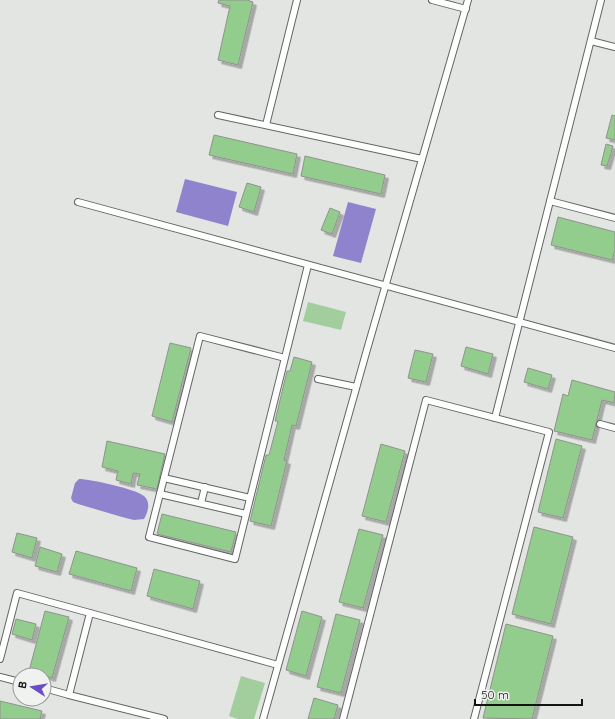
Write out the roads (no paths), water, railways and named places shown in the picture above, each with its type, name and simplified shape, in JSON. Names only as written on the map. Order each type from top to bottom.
[{"type":"lane","points":[[266,125],[297,0]]},
{"type":"lane","points":[[432,0],[466,10]]},
{"type":"lane","points":[[263,719],[356,387],[468,0]]},
{"type":"lane","points":[[495,418],[601,0]]},
{"type":"lane","points":[[591,41],[615,48]]},
{"type":"lane","points":[[218,115],[422,160]]},
{"type":"lane","points":[[550,201],[615,218]]},
{"type":"lane","points":[[78,202],[615,348]]},
{"type":"lane","points":[[285,358],[200,336],[149,537],[235,559],[246,514],[285,358],[308,265]]},
{"type":"lane","points":[[318,379],[356,387]]},
{"type":"lane","points":[[343,719],[426,400],[549,432],[474,719]]},
{"type":"lane","points":[[600,424],[615,428]]},
{"type":"lane","points":[[164,478],[250,498]]},
{"type":"lane","points":[[201,503],[205,487]]},
{"type":"lane","points":[[160,494],[246,514]]},
{"type":"lane","points":[[0,659],[17,593],[278,665]]},
{"type":"lane","points":[[69,695],[90,613]]},
{"type":"lane","points":[[0,677],[12,680]]},
{"type":"lane","points":[[52,690],[164,719]]}]
